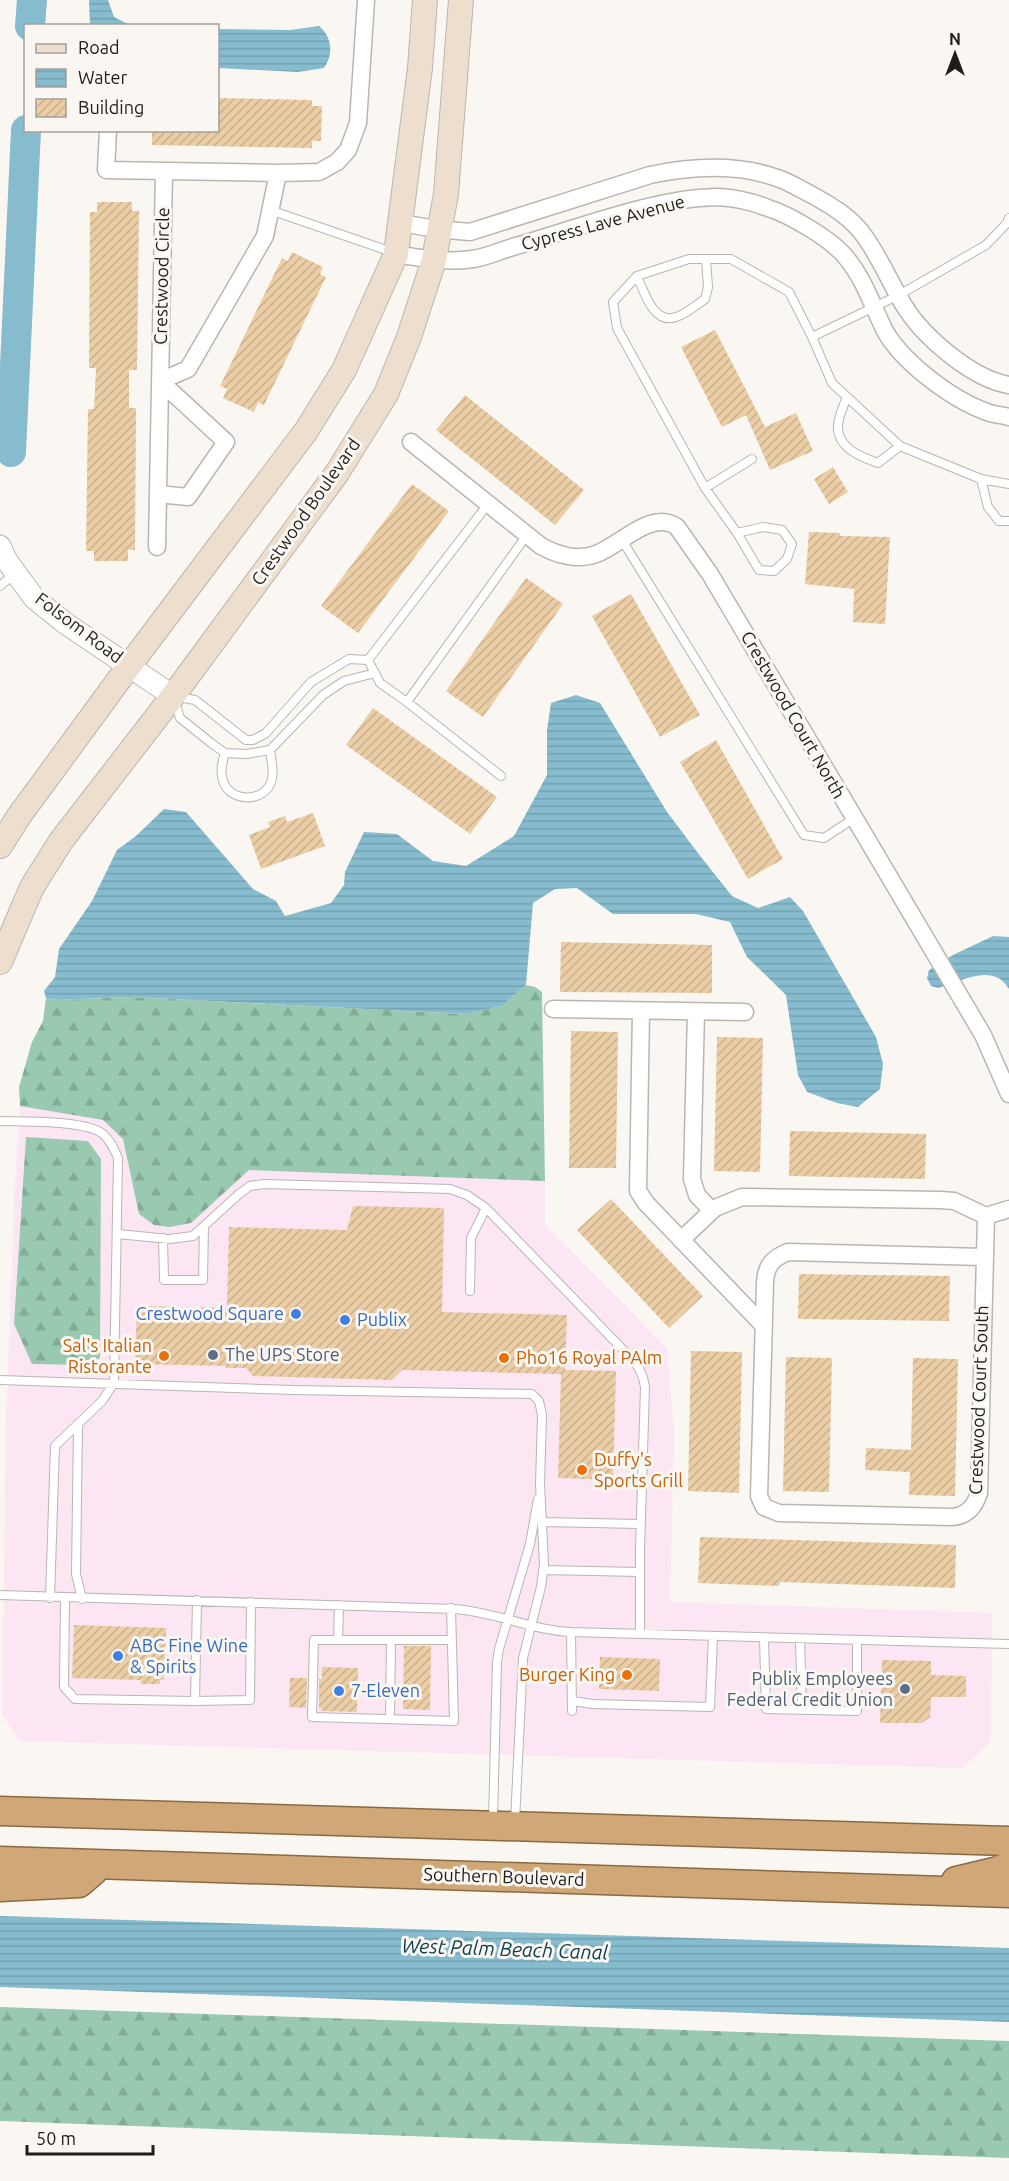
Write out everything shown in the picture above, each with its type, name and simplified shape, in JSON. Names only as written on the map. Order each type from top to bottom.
[{"type":"highway","points":[[0,1811],[1009,1841]]},
{"type":"highway","name":"Southern Boulevard","points":[[0,1861],[1009,1893]]},
{"type":"highway","points":[[0,1887],[79,1883],[100,1865]]},
{"type":"highway","points":[[916,1890],[998,1871],[1009,1866]]},
{"type":"main road","points":[[0,846],[19,816],[129,666],[306,431],[344,370],[396,254],[420,68],[425,0]]},
{"type":"main road","name":"Crestwood Boulevard","points":[[0,963],[32,887],[61,841],[173,696],[337,473],[386,394],[409,337],[434,260],[446,194],[462,0]]},
{"type":"street","points":[[108,132],[106,170],[319,172],[337,162],[348,150],[358,123],[366,0]]},
{"type":"street","name":"Cypress Lave Avenue","points":[[401,223],[470,232],[672,170],[720,166],[750,170],[781,179],[838,209],[864,234],[913,318],[950,354],[984,376],[998,383],[1009,385]]},
{"type":"street","name":"Crestwood Circle","points":[[157,548],[164,171]]},
{"type":"street","name":"Crestwood Circle","points":[[160,381],[188,369],[265,236],[278,173]]},
{"type":"street","name":"Cypress Lave Avenue","points":[[396,254],[434,260],[472,259],[634,211],[677,201],[719,197],[744,201],[769,208],[821,235],[843,254],[860,275],[886,332],[930,378],[969,404],[988,413],[1009,417]]},
{"type":"street","points":[[158,494],[188,497],[226,442],[160,381]]},
{"type":"street","name":"Crestwood Court North","points":[[411,442],[527,535],[552,552],[578,557],[594,555],[651,523],[669,522],[677,527],[710,574],[983,1035],[1009,1094]]},
{"type":"street","name":"Folsom Road","points":[[0,546],[8,579],[57,617],[173,696]]},
{"type":"street","points":[[554,1009],[744,1012]]},
{"type":"street","points":[[641,1011],[638,1191],[640,1197],[764,1326]]},
{"type":"street","points":[[696,1012],[692,1179],[697,1194],[712,1211]]},
{"type":"street","points":[[681,1240],[712,1211],[733,1199],[759,1196],[954,1201],[986,1216],[1009,1209]]},
{"type":"street","name":"Crestwood Court South","points":[[984,1257],[788,1251],[777,1256],[765,1271],[759,1496],[764,1507],[779,1513],[959,1516],[972,1508],[979,1492],[986,1216]]},
{"type":"lane","points":[[270,210],[396,254]]},
{"type":"lane","points":[[812,337],[899,295],[986,245],[1009,218]]},
{"type":"lane","points":[[737,533],[763,527],[782,530],[792,544],[788,559],[774,571],[759,570],[737,533],[705,488],[617,328],[613,302],[637,276],[689,259],[730,259],[789,292],[832,383],[900,446],[981,479],[1009,484]]},
{"type":"lane","points":[[637,276],[653,311],[667,319],[677,317],[705,299],[708,287],[706,259]]},
{"type":"lane","points":[[847,397],[838,426],[843,444],[859,456],[878,463],[900,446]]},
{"type":"lane","points":[[705,488],[752,459]]},
{"type":"lane","points":[[981,479],[988,507],[999,520],[1009,521]]},
{"type":"lane","points":[[368,660],[488,504]]},
{"type":"lane","points":[[407,702],[527,535]]},
{"type":"lane","points":[[622,540],[804,835],[824,838],[853,819]]},
{"type":"lane","points":[[368,660],[349,659],[311,682],[266,733],[253,740],[246,740],[195,700],[173,696],[180,718],[225,753],[247,754],[270,750],[326,693],[344,681],[375,673]]},
{"type":"lane","points":[[368,660],[380,683],[501,776]]},
{"type":"lane","points":[[318,678],[326,693]]},
{"type":"lane","points":[[225,753],[222,767],[224,784],[230,792],[241,798],[250,798],[262,794],[272,778],[270,750]]},
{"type":"lane","points":[[0,1121],[93,1128],[112,1144],[118,1158],[114,1383],[102,1401],[55,1446],[50,1598]]},
{"type":"lane","points":[[118,1234],[163,1238],[193,1236],[250,1186],[264,1184],[450,1189],[466,1195],[486,1208],[640,1368],[645,1388],[640,1524],[640,1634]]},
{"type":"lane","points":[[470,1291],[471,1238],[486,1208]]},
{"type":"lane","points":[[163,1238],[164,1280],[203,1280],[204,1226]]},
{"type":"lane","points":[[0,1380],[285,1390],[532,1394],[539,1401],[542,1415],[540,1484],[543,1570],[523,1658],[504,1827]]},
{"type":"lane","points":[[78,1425],[76,1574],[82,1599]]},
{"type":"lane","points":[[504,1827],[499,1649],[530,1544],[540,1484]]},
{"type":"lane","points":[[542,1522],[640,1524]]},
{"type":"lane","points":[[543,1570],[640,1572]]},
{"type":"lane","points":[[0,1595],[451,1608],[481,1611],[545,1630],[571,1632],[1009,1644]]},
{"type":"lane","points":[[65,1598],[64,1687],[75,1700],[250,1700],[251,1602]]},
{"type":"lane","points":[[195,1701],[196,1600]]},
{"type":"lane","points":[[338,1640],[339,1605]]},
{"type":"lane","points":[[451,1608],[454,1721],[312,1717],[314,1640],[451,1641]]},
{"type":"lane","points":[[571,1632],[572,1711]]},
{"type":"lane","points":[[572,1701],[593,1704],[710,1707],[713,1636]]},
{"type":"lane","points":[[764,1638],[766,1709],[857,1711],[857,1640]]},
{"type":"lane","points":[[800,1639],[802,1709]]},
{"type":"lane","points":[[390,1719],[391,1640]]},
{"type":"shaded area","name":"Crestwood Square","points":[[20,1106],[103,1120],[123,1139],[139,1214],[191,1223],[248,1170],[545,1181],[545,1224],[667,1348],[674,1434],[670,1602],[992,1613],[991,1741],[963,1768],[20,1741],[2,1715],[6,1424]]},
{"type":"green space","points":[[526,985],[542,992],[545,1181],[249,1170],[191,1223],[170,1227],[154,1225],[139,1214],[123,1139],[103,1120],[20,1106],[19,1087],[32,1042],[43,1021],[46,998],[57,1000],[131,997],[466,1014],[502,1006]]},
{"type":"green space","points":[[26,1137],[88,1141],[101,1159],[100,1358],[88,1365],[32,1364],[14,1324]]},
{"type":"green space","points":[[0,2007],[1009,2041],[1009,2158],[0,2121]]},
{"type":"water","points":[[89,0],[108,0],[114,17],[128,24],[90,24]]},
{"type":"water","points":[[319,26],[323,30],[330,46],[329,57],[324,68],[298,72],[219,68],[219,29],[290,30]]},
{"type":"water","points":[[576,695],[600,703],[667,812],[732,896],[758,908],[790,897],[803,911],[876,1037],[883,1064],[880,1089],[858,1107],[837,1103],[807,1092],[798,1075],[786,995],[747,957],[730,922],[696,914],[613,914],[577,888],[555,889],[533,903],[526,985],[502,1006],[466,1014],[131,997],[57,1000],[46,998],[44,991],[55,977],[59,949],[92,901],[117,850],[136,836],[164,809],[186,812],[253,889],[276,901],[285,916],[331,903],[344,885],[345,872],[364,832],[397,834],[433,861],[466,866],[514,836],[547,775],[547,730],[551,703]]},
{"type":"water","points":[[993,936],[1009,937],[1009,989],[995,976],[986,975],[967,978],[938,988],[931,986],[927,978],[929,970],[953,955]]},
{"type":"water","name":"West Palm Beach Canal","points":[[0,1916],[1009,1948],[1009,2022],[0,1987]]},
{"type":"building","points":[[219,98],[312,100],[312,106],[322,106],[321,141],[312,141],[312,148],[152,145],[152,132],[219,132]]},
{"type":"building","points":[[97,202],[132,202],[132,211],[139,211],[137,370],[129,370],[129,408],[136,408],[135,550],[128,550],[128,561],[94,561],[94,551],[86,551],[88,409],[94,409],[96,368],[89,368],[90,212],[97,212]]},
{"type":"building","points":[[292,252],[323,267],[320,274],[326,277],[264,405],[258,402],[254,412],[223,398],[227,389],[220,386],[282,258],[288,261]]},
{"type":"building","points":[[715,330],[765,427],[796,413],[813,451],[770,470],[746,415],[722,427],[681,347]]},
{"type":"building","points":[[465,395],[584,490],[555,525],[436,430]]},
{"type":"building","points":[[833,467],[848,492],[829,504],[814,479]]},
{"type":"building","points":[[412,484],[449,511],[358,633],[321,606]]},
{"type":"building","points":[[809,532],[840,533],[840,536],[890,537],[885,624],[853,622],[854,589],[805,584]]},
{"type":"building","points":[[526,578],[563,604],[483,717],[446,691]]},
{"type":"building","points":[[631,594],[700,715],[660,737],[592,616]]},
{"type":"building","points":[[373,708],[497,797],[470,834],[346,745]]},
{"type":"building","points":[[716,740],[783,859],[748,879],[680,762]]},
{"type":"building","points":[[313,813],[325,846],[261,869],[249,835],[270,827],[268,822],[285,816],[287,822]]},
{"type":"building","points":[[561,942],[712,945],[712,993],[560,992]]},
{"type":"building","points":[[571,1031],[618,1032],[616,1168],[569,1168]]},
{"type":"building","points":[[717,1037],[763,1038],[760,1172],[714,1171]]},
{"type":"building","points":[[790,1131],[926,1134],[925,1179],[789,1176]]},
{"type":"building","points":[[611,1199],[703,1296],[669,1328],[577,1230]]},
{"type":"building","points":[[353,1206],[444,1208],[442,1312],[567,1315],[565,1370],[616,1371],[613,1480],[558,1478],[561,1374],[402,1370],[392,1380],[253,1376],[246,1368],[135,1364],[137,1306],[227,1308],[229,1227],[347,1230]]},
{"type":"building","points":[[799,1274],[950,1276],[949,1321],[798,1319]]},
{"type":"building","points":[[691,1351],[742,1352],[739,1493],[688,1491]]},
{"type":"building","points":[[786,1357],[832,1358],[829,1492],[783,1491]]},
{"type":"building","points":[[913,1358],[958,1359],[955,1496],[909,1495],[910,1472],[865,1470],[866,1448],[911,1450]]},
{"type":"building","points":[[700,1537],[956,1545],[955,1588],[780,1582],[779,1586],[698,1583]]},
{"type":"building","points":[[74,1625],[166,1628],[164,1680],[160,1680],[160,1684],[141,1684],[141,1680],[72,1678]]},
{"type":"building","points":[[404,1646],[431,1646],[430,1710],[403,1709]]},
{"type":"building","points":[[600,1657],[660,1659],[659,1691],[599,1689]]},
{"type":"building","points":[[882,1660],[931,1661],[931,1675],[966,1676],[966,1697],[931,1697],[930,1717],[922,1723],[880,1723]]},
{"type":"building","name":"7-Eleven","points":[[322,1667],[358,1668],[357,1712],[321,1711],[319,1708],[319,1679],[322,1679]]},
{"type":"building","points":[[290,1678],[307,1678],[306,1708],[289,1707]]},
{"type":"waterway","points":[[30,24],[32,0]]},
{"type":"waterway","points":[[11,452],[26,132]]},
{"type":"place","name":"Crestwood Square","points":[[296,1314]]},
{"type":"place","name":"Publix","points":[[345,1320]]},
{"type":"place","name":"The UPS Store","points":[[213,1355]]},
{"type":"place","name":"Sal's Italian Ristorante","points":[[164,1356]]},
{"type":"place","name":"Pho16 Royal PAlm","points":[[504,1358]]},
{"type":"place","name":"Duffy's Sports Grill","points":[[582,1470]]},
{"type":"place","name":"ABC Fine Wine & Spirits","points":[[118,1656]]},
{"type":"place","name":"Burger King","points":[[627,1675]]},
{"type":"place","name":"Publix Employees Federal Credit Union","points":[[905,1689]]},
{"type":"place","name":"7-Eleven","points":[[339,1691]]}]
